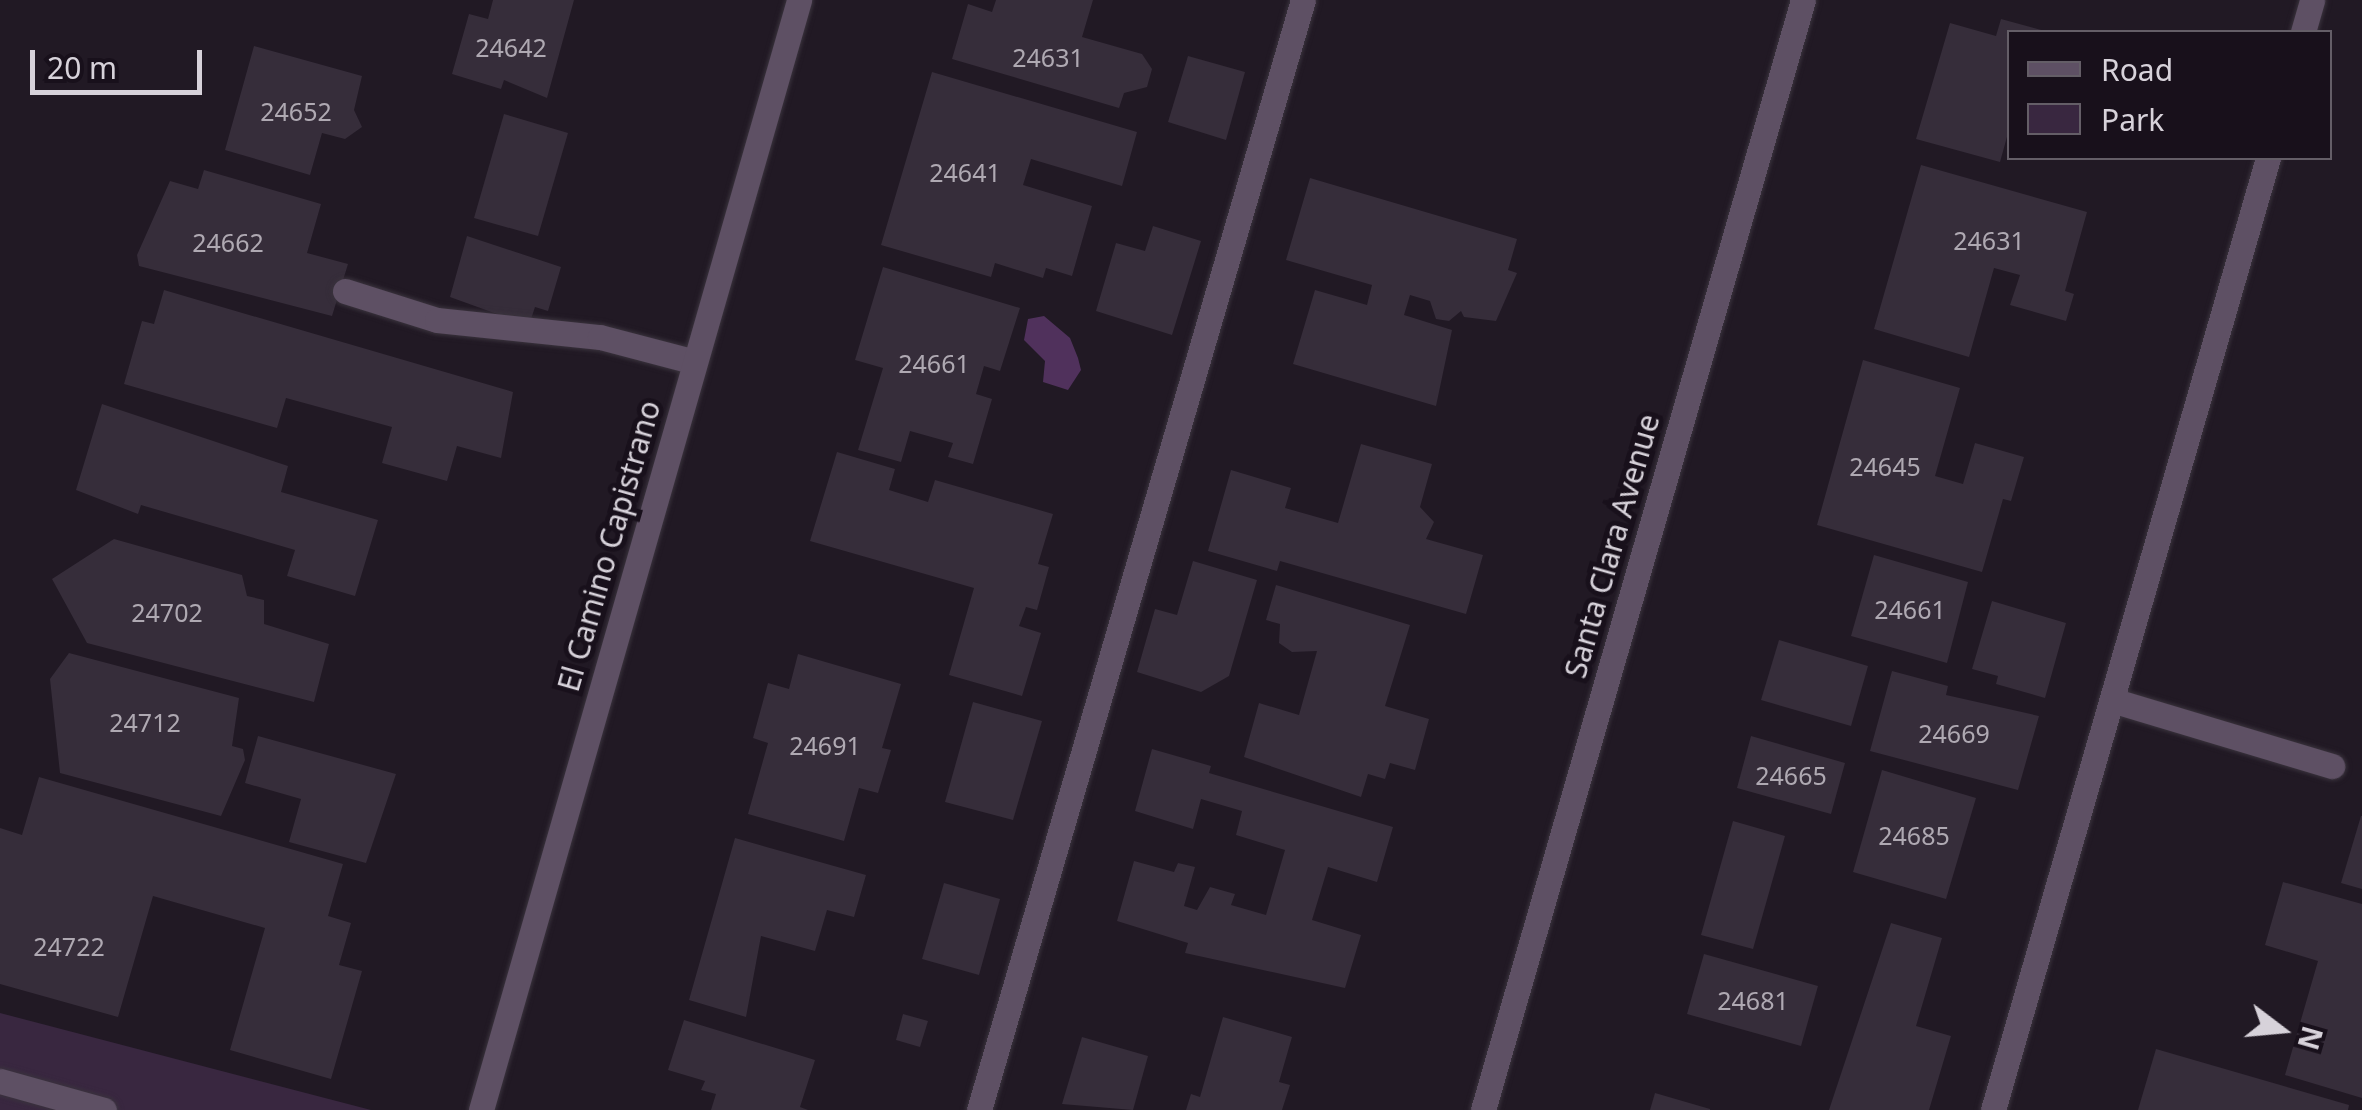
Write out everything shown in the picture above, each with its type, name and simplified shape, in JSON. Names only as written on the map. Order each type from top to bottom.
[{"type":"street","name":"El Camino Capistrano","points":[[481,1110],[799,0]]},
{"type":"street","points":[[979,1110],[1303,0]]},
{"type":"street","name":"Santa Clara Avenue","points":[[1483,1110],[1803,0]]},
{"type":"street","points":[[2304,30],[2312,0]]},
{"type":"street","points":[[1993,1110],[2267,160]]},
{"type":"street","points":[[345,291],[437,320],[600,336],[695,362]]},
{"type":"street","points":[[2112,700],[2332,766]]},
{"type":"street","points":[[0,1080],[104,1110]]},
{"type":"green space","points":[[0,1013],[371,1110],[0,1110]]},
{"type":"shaded area","points":[[1044,316],[1070,338],[1078,358],[1081,370],[1068,390],[1043,382],[1045,361],[1024,340],[1028,319]]},
{"type":"building","points":[[493,0],[574,0],[547,98],[504,80],[501,89],[452,74],[469,14],[488,19]]},
{"type":"building","points":[[996,0],[1093,0],[1082,37],[1142,54],[1152,69],[1147,87],[1124,93],[1119,108],[952,59],[968,4],[992,12]]},
{"type":"building","points":[[2001,19],[2041,30],[2007,30],[2007,137],[2000,162],[1916,139],[1950,23],[1996,36]]},
{"type":"building","points":[[254,46],[362,76],[354,110],[362,127],[345,139],[322,133],[310,175],[225,150]]},
{"type":"building","points":[[1188,56],[1245,72],[1226,140],[1168,122]]},
{"type":"building","points":[[932,72],[1137,132],[1122,186],[1031,159],[1023,185],[1092,206],[1072,276],[1046,268],[1043,278],[995,263],[991,277],[881,245]]},
{"type":"building","points":[[504,114],[568,133],[538,236],[474,218]]},
{"type":"building","points":[[1921,165],[2087,212],[2065,291],[2074,294],[2066,321],[2010,305],[2020,275],[1994,268],[1969,357],[1874,329]]},
{"type":"building","points":[[204,170],[321,204],[307,253],[348,264],[332,316],[139,266],[137,255],[170,181],[198,189]]},
{"type":"building","points":[[1310,178],[1517,239],[1508,270],[1517,273],[1496,321],[1464,317],[1461,311],[1449,321],[1436,319],[1430,301],[1410,295],[1404,315],[1452,330],[1436,406],[1293,364],[1315,290],[1367,305],[1372,285],[1286,260]]},
{"type":"building","points":[[1153,226],[1201,241],[1172,335],[1096,311],[1116,243],[1145,251]]},
{"type":"building","points":[[467,236],[561,267],[548,311],[535,307],[531,319],[508,318],[450,297]]},
{"type":"building","points":[[883,267],[1020,308],[1000,371],[984,366],[976,394],[992,399],[973,464],[948,457],[953,443],[910,431],[901,462],[858,450],[883,368],[855,360]]},
{"type":"building","points":[[164,290],[513,392],[501,458],[457,446],[447,481],[382,463],[392,427],[286,398],[277,428],[124,384],[142,321],[154,324]]},
{"type":"building","points":[[1863,360],[1960,388],[1935,476],[1963,484],[1975,443],[2024,457],[2011,501],[2003,499],[1982,572],[1817,525]]},
{"type":"building","points":[[102,404],[288,466],[281,492],[378,520],[355,596],[287,576],[295,550],[141,505],[138,514],[76,490]]},
{"type":"building","points":[[1361,444],[1432,464],[1420,507],[1434,522],[1426,539],[1483,555],[1466,614],[1280,561],[1277,571],[1208,551],[1231,470],[1291,488],[1285,508],[1338,523]]},
{"type":"building","points":[[837,452],[895,469],[889,490],[928,502],[935,480],[1053,514],[1038,564],[1049,567],[1037,610],[1026,607],[1019,626],[1041,633],[1022,696],[949,675],[974,588],[810,541]]},
{"type":"building","points":[[114,539],[242,575],[247,596],[264,600],[264,624],[329,644],[314,702],[87,643],[52,579]]},
{"type":"building","points":[[1874,555],[1968,582],[1947,663],[1851,636]]},
{"type":"building","points":[[1193,561],[1257,580],[1229,676],[1201,692],[1137,672],[1155,609],[1177,615]]},
{"type":"building","points":[[1276,585],[1410,625],[1385,706],[1429,719],[1415,770],[1390,763],[1385,779],[1368,774],[1361,797],[1244,757],[1259,703],[1299,715],[1317,651],[1292,652],[1279,643],[1280,624],[1266,620]]},
{"type":"building","points":[[1992,601],[2066,623],[2045,698],[1996,684],[1998,676],[1972,669]]},
{"type":"building","points":[[1779,640],[1868,666],[1851,726],[1761,700]]},
{"type":"building","points":[[69,653],[239,698],[232,746],[243,749],[245,760],[221,816],[60,773],[50,679]]},
{"type":"building","points":[[798,654],[901,684],[882,748],[891,750],[878,793],[859,788],[844,841],[748,814],[768,743],[753,738],[768,683],[789,689]]},
{"type":"building","points":[[1892,671],[1948,686],[1946,695],[2039,716],[2018,790],[1870,751]]},
{"type":"building","points":[[973,702],[1042,721],[1013,820],[945,802]]},
{"type":"building","points":[[258,736],[396,774],[366,863],[289,842],[301,799],[245,783]]},
{"type":"building","points":[[1751,736],[1845,763],[1831,814],[1737,788]]},
{"type":"building","points":[[1152,749],[1211,766],[1209,773],[1393,827],[1377,882],[1328,867],[1312,920],[1361,935],[1345,988],[1185,953],[1188,943],[1117,921],[1134,861],[1174,872],[1178,863],[1195,867],[1184,906],[1197,910],[1210,887],[1235,894],[1231,905],[1266,915],[1285,850],[1236,835],[1242,811],[1201,799],[1193,829],[1135,811]]},
{"type":"building","points":[[1882,770],[1976,798],[1946,899],[1853,872]]},
{"type":"building","points":[[39,777],[343,864],[328,916],[351,923],[339,965],[362,971],[331,1079],[230,1050],[265,928],[153,896],[118,1017],[0,984],[0,828],[22,835]]},
{"type":"building","points":[[2362,816],[2362,889],[2341,883]]},
{"type":"building","points":[[1733,821],[1785,836],[1753,949],[1701,935]]},
{"type":"building","points":[[735,838],[866,875],[854,917],[827,910],[815,951],[761,936],[746,1017],[689,1000]]},
{"type":"building","points":[[2283,882],[2362,904],[2362,1098],[2285,1075],[2318,961],[2265,945]]},
{"type":"building","points":[[944,883],[1000,899],[979,975],[922,959]]},
{"type":"building","points":[[1891,923],[1942,938],[1916,1026],[1951,1036],[1929,1110],[1829,1110]]},
{"type":"building","points":[[1704,954],[1818,986],[1801,1046],[1687,1014]]},
{"type":"building","points":[[903,1014],[928,1021],[920,1047],[896,1040]]},
{"type":"building","points":[[1223,1017],[1292,1037],[1279,1082],[1290,1085],[1282,1110],[1186,1110],[1191,1094],[1200,1097]]},
{"type":"building","points":[[684,1020],[815,1060],[800,1107],[808,1110],[711,1110],[716,1094],[701,1090],[705,1081],[668,1070]]},
{"type":"building","points":[[1082,1037],[1148,1056],[1133,1110],[1062,1104]]},
{"type":"building","points":[[2156,1049],[2349,1105],[2348,1110],[2138,1110]]},
{"type":"building","points":[[1655,1093],[1710,1109],[1710,1110],[1650,1110]]}]
